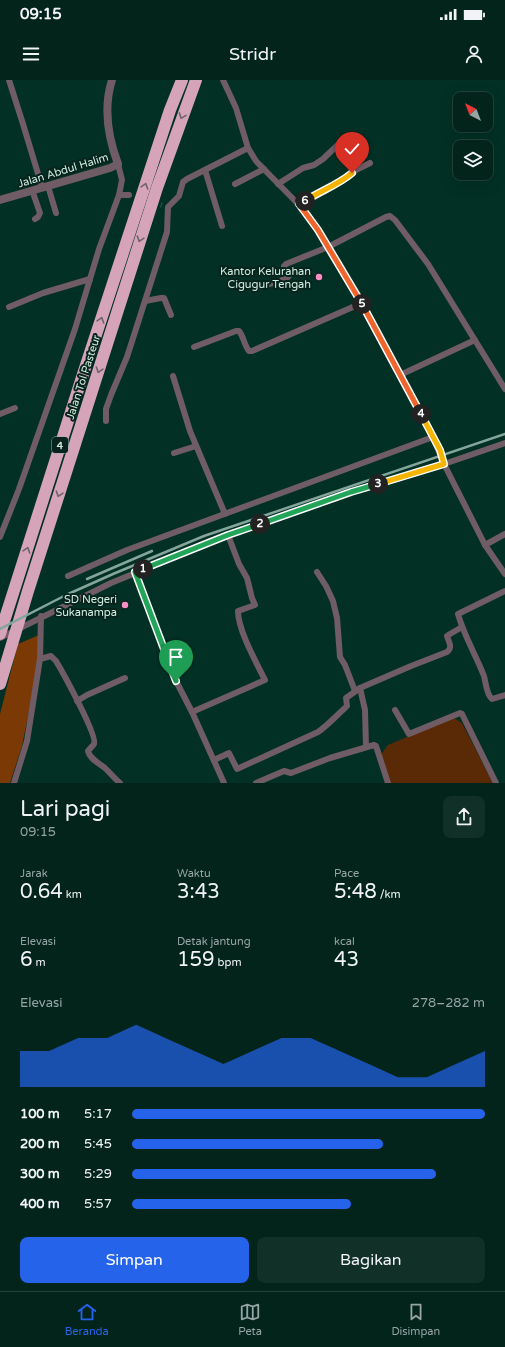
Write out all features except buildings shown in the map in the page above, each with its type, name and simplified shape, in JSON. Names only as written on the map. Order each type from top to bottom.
[{"type":"highway","name":"Jalan Tol Pasteur","points":[[0,634],[106,303],[170,110],[182,80]]},
{"type":"highway","name":"Jalan Tol Pasteur","points":[[0,684],[28,591],[157,188],[196,80]]},
{"type":"highway","points":[[106,303],[119,306]]},
{"type":"street","points":[[9,80],[45,186],[56,213]]},
{"type":"street","name":"Jalan Abdul Halim","points":[[0,200],[110,168],[118,164],[110,138],[107,120],[109,89],[112,80]]},
{"type":"street","points":[[223,80],[236,108],[248,148],[256,161],[299,204],[318,230],[362,303],[433,437],[444,464],[485,545],[505,574]]},
{"type":"street","points":[[278,184],[303,168],[314,165],[323,159],[345,138]]},
{"type":"street","points":[[106,420],[106,409],[127,357],[168,232],[165,206],[179,196],[184,182],[187,179],[248,148]]},
{"type":"street","points":[[299,204],[315,194],[344,180],[356,170],[370,163]]},
{"type":"street","points":[[0,537],[72,336],[99,249],[119,195],[122,180],[118,164]]},
{"type":"street","points":[[235,184],[264,169]]},
{"type":"street","points":[[205,170],[222,226]]},
{"type":"street","points":[[32,190],[40,213],[35,219]]},
{"type":"street","points":[[119,195],[129,195]]},
{"type":"street","points":[[259,287],[287,278],[289,276],[284,266],[285,264],[328,247],[390,216],[395,220],[428,264],[505,389]]},
{"type":"street","points":[[9,307],[43,293],[90,280]]},
{"type":"street","points":[[146,301],[164,298],[171,315]]},
{"type":"street","points":[[194,347],[239,331],[242,333],[247,348],[249,351],[252,351],[362,303]]},
{"type":"street","points":[[400,375],[475,340]]},
{"type":"street","points":[[174,376],[186,420],[225,514]]},
{"type":"street","points":[[0,414],[15,408]]},
{"type":"street","points":[[68,576],[127,550],[433,437]]},
{"type":"street","points":[[0,638],[41,616],[135,572],[228,535],[351,492],[444,464],[505,443]]},
{"type":"street","points":[[174,453],[196,446]]},
{"type":"street","points":[[485,545],[505,534]]},
{"type":"street","points":[[192,712],[265,680],[241,627],[238,611],[255,604],[247,578],[238,564],[228,535]]},
{"type":"street","points":[[135,572],[176,681],[192,712],[224,783]]},
{"type":"street","points":[[317,572],[333,601],[337,618],[340,657],[358,690],[365,710],[366,747]]},
{"type":"street","points":[[505,591],[458,614],[462,627],[484,677],[489,696],[492,699],[505,695]]},
{"type":"street","points":[[14,783],[28,741],[40,659],[41,616]]},
{"type":"street","points":[[214,760],[229,753],[237,769],[318,732],[327,726],[333,718],[347,706],[346,698],[358,690],[411,666],[447,652],[450,648],[448,635],[462,627]]},
{"type":"street","points":[[40,659],[51,656],[56,660],[89,724],[95,740],[94,744],[88,751],[89,754],[98,765],[105,768],[120,783]]},
{"type":"street","points":[[77,701],[92,692],[125,678]]},
{"type":"street","points":[[395,710],[409,734],[460,713],[462,714],[496,783]]},
{"type":"street","points":[[256,783],[284,771],[290,773],[330,758],[374,745],[376,746],[388,783]]},
{"type":"shaded area","points":[[39,635],[37,666],[22,746],[10,783],[0,783],[0,714],[18,644]]},
{"type":"shaded area","points":[[454,718],[462,723],[493,783],[390,783],[380,756],[388,745]]},
{"type":"tunnel","points":[[152,202],[162,205]]},
{"type":"railway","points":[[0,629],[66,595],[204,536],[505,434]]},
{"type":"railway","points":[[87,579],[152,551]]},
{"type":"place","name":"Kantor Kelurahan Cigugur Tengah","points":[[319,277]]},
{"type":"place","name":"SD Negeri Sukanampa","points":[[125,605]]},
{"type":"route","points":[[176,681],[135,572],[228,535],[351,492],[444,464],[440,450],[362,303],[318,230],[299,204],[315,194],[344,180],[352,173]]}]
